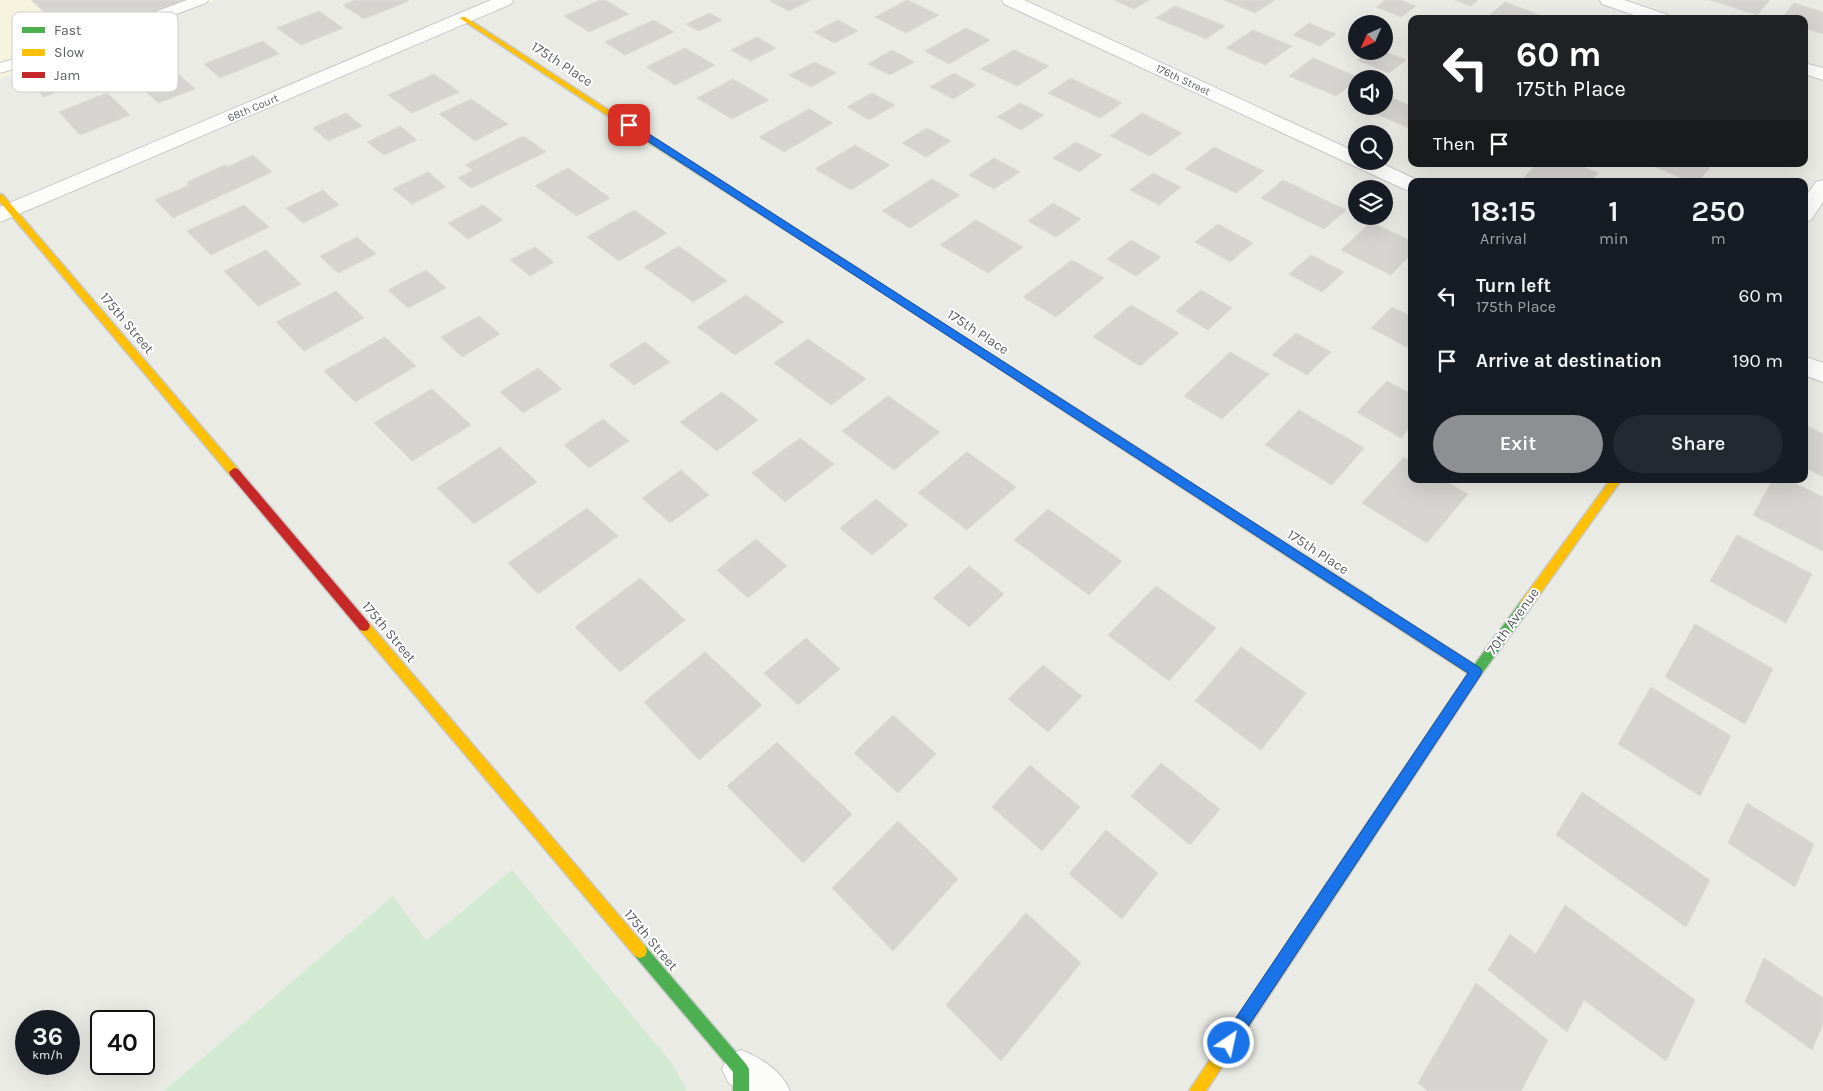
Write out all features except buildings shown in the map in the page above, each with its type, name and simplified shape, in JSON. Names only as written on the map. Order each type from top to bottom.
[{"type":"street","name":"68th Court","points":[[4,207],[505,0]]},
{"type":"street","name":"176th Street","points":[[1010,0],[1348,156]]},
{"type":"street","points":[[1608,0],[1651,15]]},
{"type":"street","name":"175th Place","points":[[463,18],[1476,672]]},
{"type":"street","points":[[1808,69],[1823,74]]},
{"type":"street","points":[[1379,170],[1408,184]]},
{"type":"street","points":[[1808,209],[1823,186]]},
{"type":"street","name":"175th Street","points":[[4,207],[741,1080]]},
{"type":"street","points":[[1808,367],[1823,374]]},
{"type":"street","name":"70th Avenue","points":[[1197,1091],[1476,672],[1614,483]]},
{"type":"street","points":[[741,1080],[771,1091]]},
{"type":"lane","points":[[168,12],[201,0]]},
{"type":"shaded area","points":[[0,0],[216,0],[178,14],[178,12],[12,12],[12,75],[0,79]]},
{"type":"green space","points":[[512,870],[673,1065],[687,1091],[164,1091],[393,896],[426,941]]},
{"type":"traffic: fast","points":[[654,142],[865,277]]},
{"type":"traffic: fast","points":[[1168,473],[1368,602]]},
{"type":"traffic: fast","points":[[1332,888],[1476,672],[1526,604]]},
{"type":"traffic: fast","points":[[640,951],[741,1069],[741,1091]]},
{"type":"traffic: slow","points":[[463,18],[654,142]]},
{"type":"traffic: slow","points":[[0,197],[234,472]]},
{"type":"traffic: slow","points":[[865,277],[1168,473]]},
{"type":"traffic: slow","points":[[1526,604],[1614,483]]},
{"type":"traffic: slow","points":[[1368,602],[1476,672]]},
{"type":"traffic: slow","points":[[364,626],[640,951]]},
{"type":"traffic: slow","points":[[1197,1091],[1332,888]]},
{"type":"traffic: jam","points":[[234,472],[364,626]]},
{"type":"route","points":[[629,125],[1476,672],[1229,1043]]}]
